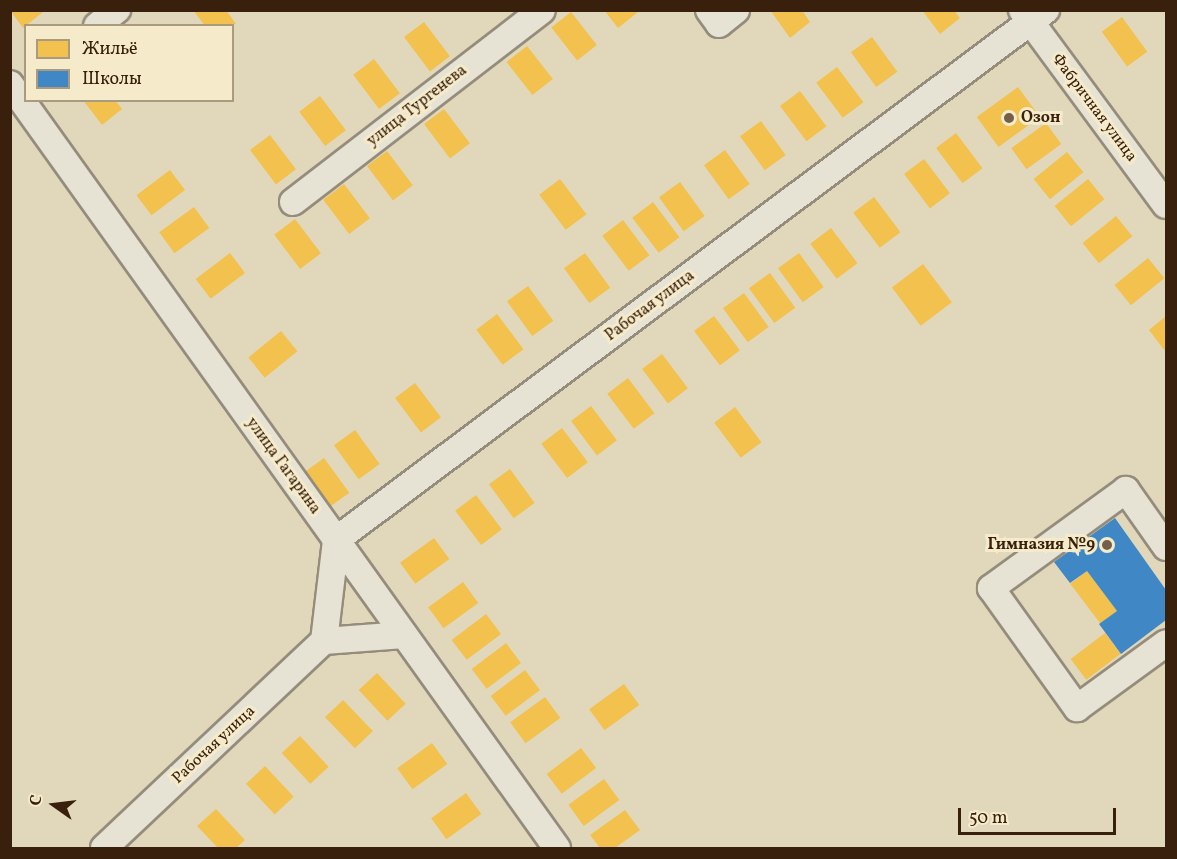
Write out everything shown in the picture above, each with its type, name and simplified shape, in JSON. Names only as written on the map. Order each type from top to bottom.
[{"type":"street","points":[[100,24],[117,10]]},
{"type":"street","name":"улица Тургенева","points":[[293,202],[542,10]]},
{"type":"street","points":[[709,10],[719,24],[736,10]]},
{"type":"street","name":"Фабричная улица","points":[[1033,14],[1167,205]]},
{"type":"street","name":"Рабочая улица","points":[[336,540],[1033,14]]},
{"type":"street","name":"улица Гагарина","points":[[15,86],[24,99]]},
{"type":"street","name":"улица Гагарина","points":[[26,102],[557,849]]},
{"type":"street","points":[[1167,547],[1126,490],[991,588],[1077,708],[1167,643]]},
{"type":"street","points":[[336,540],[324,641],[404,635]]},
{"type":"street","name":"Рабочая улица","points":[[104,849],[324,641]]},
{"type":"building: Жильё","points":[[10,10],[42,10],[43,12],[28,24],[24,24],[23,28]]},
{"type":"building: Жильё","points":[[193,10],[226,10],[236,24],[234,24],[204,24]]},
{"type":"building: Жильё","points":[[604,10],[637,10],[638,12],[618,28]]},
{"type":"building: Жильё","points":[[770,10],[802,10],[810,22],[790,38]]},
{"type":"building: Жильё","points":[[922,10],[954,10],[960,18],[940,34]]},
{"type":"building: Жильё","points":[[571,12],[597,45],[577,60],[551,27]]},
{"type":"building: Жильё","points":[[1122,17],[1147,52],[1127,66],[1102,32]]},
{"type":"building: Жильё","points":[[424,22],[450,56],[430,71],[404,37]]},
{"type":"building: Жильё","points":[[872,37],[897,72],[876,87],[851,52]]},
{"type":"building: Жильё","points":[[527,46],[553,79],[532,95],[507,62]]},
{"type":"building: Жильё","points":[[374,59],[400,93],[379,109],[353,75]]},
{"type":"building: Жильё","points":[[837,67],[863,102],[843,118],[816,83]]},
{"type":"building: Жильё","points":[[1018,87],[1040,117],[998,147],[977,117]]},
{"type":"building: Жильё","points":[[800,91],[826,126],[807,141],[780,106]]},
{"type":"building: Жильё","points":[[320,96],[346,130],[325,146],[299,112]]},
{"type":"building: Жильё","points":[[85,102],[117,102],[122,109],[102,125]]},
{"type":"building: Жильё","points":[[444,109],[470,143],[450,158],[424,124]]},
{"type":"building: Жильё","points":[[761,121],[786,155],[765,170],[740,136]]},
{"type":"building: Жильё","points":[[1046,123],[1061,144],[1026,169],[1011,148]]},
{"type":"building: Жильё","points":[[956,133],[982,168],[963,183],[936,148]]},
{"type":"building: Жильё","points":[[270,135],[296,169],[276,184],[250,150]]},
{"type":"building: Жильё","points":[[725,150],[750,184],[729,199],[704,165]]},
{"type":"building: Жильё","points":[[387,151],[413,185],[393,200],[367,166]]},
{"type":"building: Жильё","points":[[1067,152],[1083,172],[1050,199],[1034,179]]},
{"type":"building: Жильё","points":[[924,159],[950,193],[930,208],[904,174]]},
{"type":"building: Жильё","points":[[170,170],[185,190],[152,215],[136,195]]},
{"type":"building: Жильё","points":[[560,179],[586,214],[566,230],[539,195]]},
{"type":"building: Жильё","points":[[1088,179],[1104,199],[1071,226],[1055,206]]},
{"type":"building: Жильё","points":[[680,182],[705,216],[684,231],[659,197]]},
{"type":"building: Жильё","points":[[344,184],[370,218],[349,234],[323,200]]},
{"type":"building: Жильё","points":[[874,197],[900,232],[880,248],[853,213]]},
{"type":"building: Жильё","points":[[653,202],[679,237],[659,253],[632,218]]},
{"type":"building: Жильё","points":[[194,207],[209,228],[174,253],[159,232]]},
{"type":"building: Жильё","points":[[1116,216],[1132,236],[1099,263],[1083,243]]},
{"type":"building: Жильё","points":[[295,219],[321,253],[300,269],[274,235]]},
{"type":"building: Жильё","points":[[623,220],[649,255],[629,271],[602,236]]},
{"type":"building: Жильё","points":[[831,228],[857,263],[837,279],[810,244]]},
{"type":"building: Жильё","points":[[230,253],[245,273],[211,299],[196,279]]},
{"type":"building: Жильё","points":[[585,253],[610,288],[589,303],[564,268]]},
{"type":"building: Жильё","points":[[799,253],[824,287],[803,302],[778,268]]},
{"type":"building: Жильё","points":[[1148,258],[1164,278],[1131,305],[1115,285]]},
{"type":"building: Жильё","points":[[923,264],[952,302],[921,326],[892,287]]},
{"type":"building: Жильё","points":[[770,273],[795,308],[774,323],[749,288]]},
{"type":"building: Жильё","points":[[528,286],[553,321],[532,336],[507,301]]},
{"type":"building: Жильё","points":[[744,293],[769,327],[748,342],[723,308]]},
{"type":"building: Жильё","points":[[497,314],[523,349],[503,365],[476,330]]},
{"type":"building: Жильё","points":[[714,316],[740,350],[720,365],[694,331]]},
{"type":"building: Жильё","points":[[1166,316],[1166,348],[1164,350],[1149,330]]},
{"type":"building: Жильё","points":[[281,331],[297,351],[265,378],[248,357]]},
{"type":"building: Жильё","points":[[662,354],[688,388],[668,403],[642,369]]},
{"type":"building: Жильё","points":[[628,378],[654,413],[634,429],[607,394]]},
{"type":"building: Жильё","points":[[415,383],[441,417],[421,432],[395,398]]},
{"type":"building: Жильё","points":[[591,406],[617,440],[597,455],[571,421]]},
{"type":"building: Жильё","points":[[735,407],[761,442],[741,458],[714,423]]},
{"type":"building: Жильё","points":[[562,428],[588,462],[567,478],[541,444]]},
{"type":"building: Жильё","points":[[355,430],[380,464],[359,479],[334,445]]},
{"type":"building: Жильё","points":[[324,458],[349,493],[328,508],[303,473]]},
{"type":"building: Жильё","points":[[510,469],[535,503],[514,518],[489,484]]},
{"type":"building: Жильё","points":[[476,495],[502,529],[481,545],[455,511]]},
{"type":"building: Жильё","points":[[434,538],[449,559],[415,584],[400,563]]},
{"type":"building: Жильё","points":[[1087,571],[1117,611],[1100,624],[1070,584]]},
{"type":"building: Жильё","points":[[463,582],[478,603],[443,628],[428,607]]},
{"type":"building: Жильё","points":[[486,614],[501,634],[467,660],[452,640]]},
{"type":"building: Жильё","points":[[1105,633],[1121,654],[1086,680],[1071,659]]},
{"type":"building: Жильё","points":[[506,643],[521,663],[487,689],[472,669]]},
{"type":"building: Жильё","points":[[525,670],[540,690],[506,716],[491,696]]},
{"type":"building: Жильё","points":[[377,673],[406,704],[387,721],[359,690]]},
{"type":"building: Жильё","points":[[624,684],[639,705],[604,730],[589,709]]},
{"type":"building: Жильё","points":[[545,697],[560,718],[525,743],[510,722]]},
{"type":"building: Жильё","points":[[343,700],[373,731],[355,748],[325,717]]},
{"type":"building: Жильё","points":[[300,736],[329,767],[310,784],[282,753]]},
{"type":"building: Жильё","points":[[432,743],[447,764],[412,789],[397,768]]},
{"type":"building: Жильё","points":[[581,748],[596,768],[562,794],[547,774]]},
{"type":"building: Жильё","points":[[265,766],[294,797],[275,814],[246,784]]},
{"type":"building: Жильё","points":[[604,779],[619,800],[584,826],[568,805]]},
{"type":"building: Жильё","points":[[466,793],[481,814],[446,839],[431,818]]},
{"type":"building: Жильё","points":[[216,809],[245,840],[236,848],[218,848],[197,826]]},
{"type":"building: Жильё","points":[[625,810],[640,830],[615,848],[600,848],[590,835]]},
{"type":"building: Школы","points":[[1115,518],[1166,590],[1166,620],[1121,654],[1099,624],[1117,611],[1087,571],[1070,583],[1054,562]]},
{"type":"place","name":"Озон","points":[[1009,118]]},
{"type":"place","name":"Гимназия №9","points":[[1107,545]]}]
